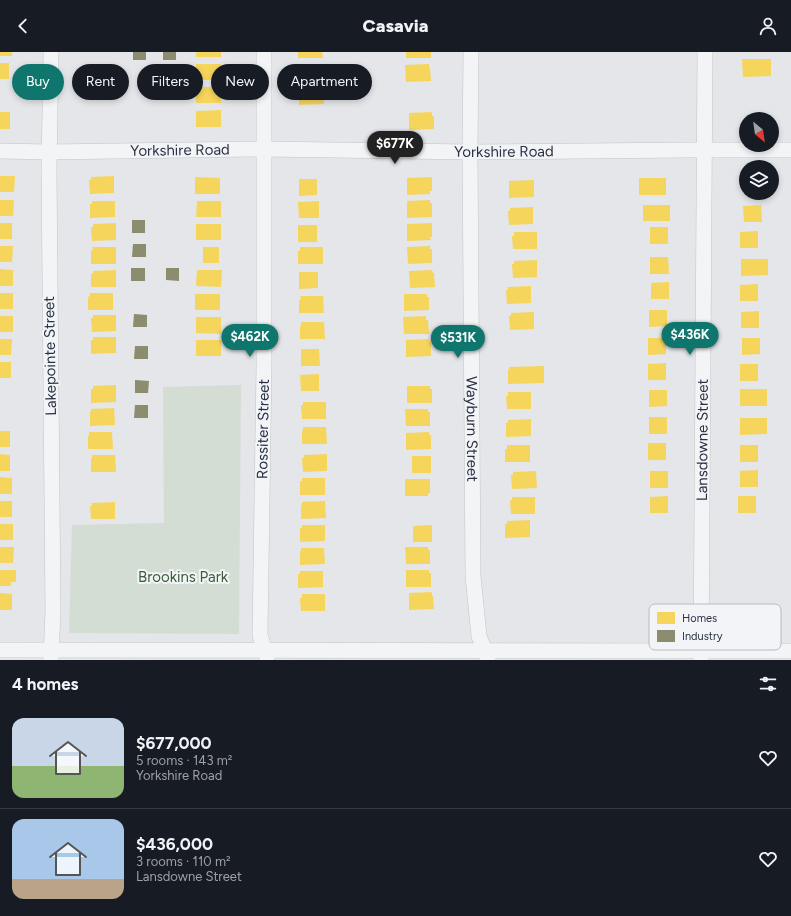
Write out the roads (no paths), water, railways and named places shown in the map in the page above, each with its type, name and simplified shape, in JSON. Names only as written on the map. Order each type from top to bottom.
[{"type":"street","name":"Lakepointe Street","points":[[51,52],[49,152],[53,603],[51,655]]},
{"type":"street","name":"Rossiter Street","points":[[264,52],[264,366],[260,635],[267,655]]},
{"type":"street","name":"Wayburn Street","points":[[471,52],[470,152],[473,576],[479,636],[486,655]]},
{"type":"street","name":"Lansdowne Street","points":[[701,604],[705,52]]},
{"type":"street","name":"Yorkshire Road","points":[[0,151],[49,152],[264,149],[470,152],[791,150]]},
{"type":"street","points":[[0,650],[51,655],[701,655],[791,651]]},
{"type":"park label","name":"Brookins Park","points":[[183,577]]}]
